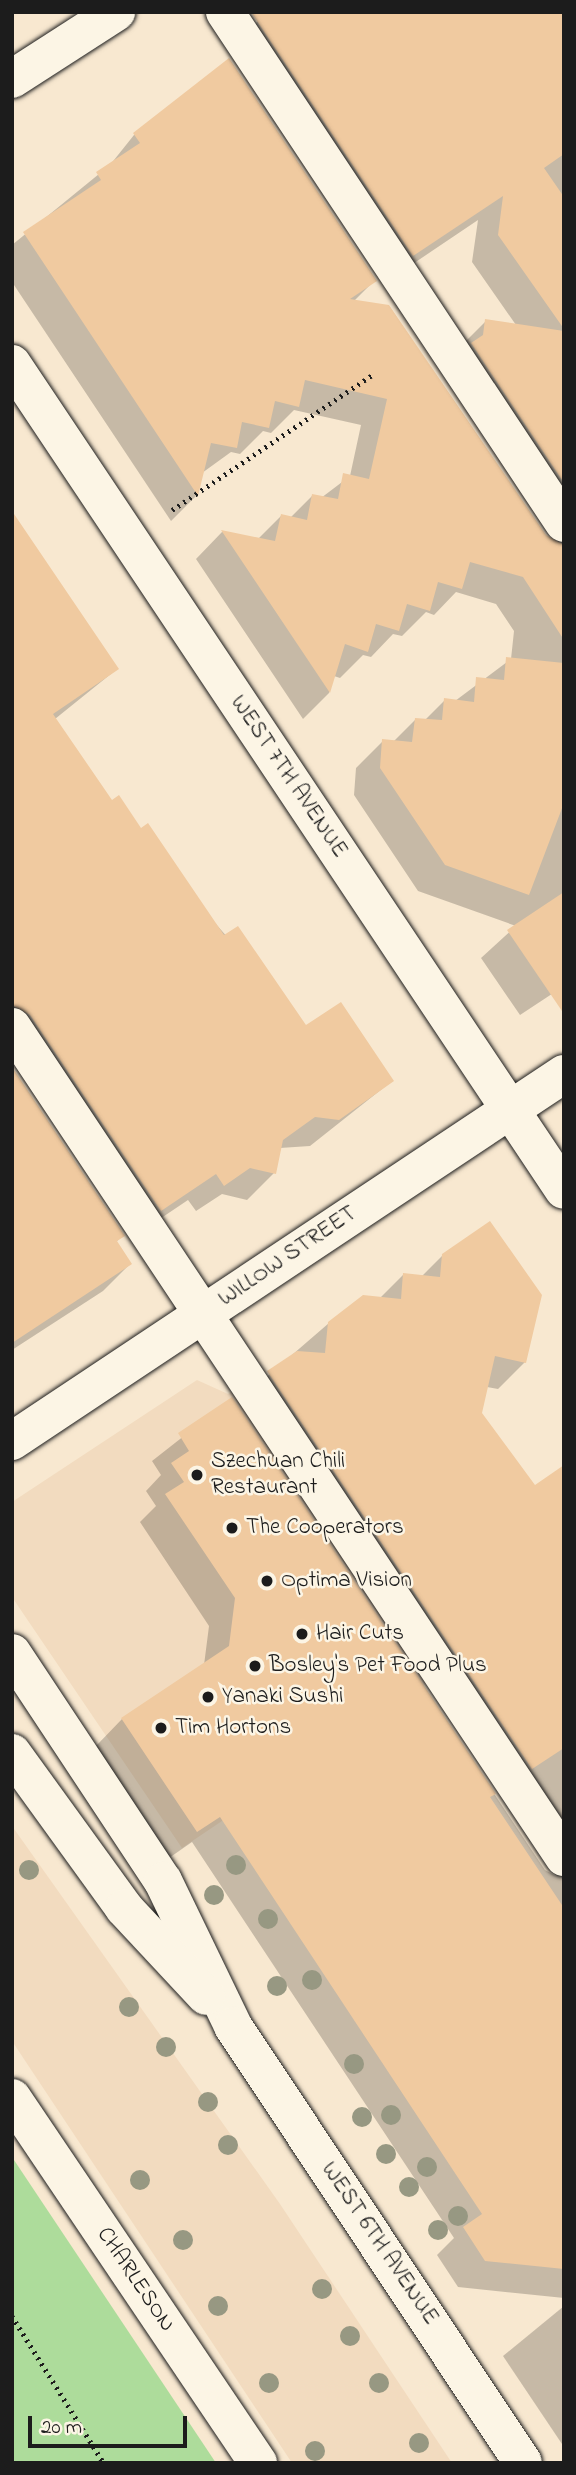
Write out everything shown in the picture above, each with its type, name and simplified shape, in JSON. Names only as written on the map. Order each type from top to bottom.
[{"type":"street","points":[[12,79],[116,12]]},
{"type":"street","points":[[225,12],[564,523]]},
{"type":"street","name":"WEST 7TH AVENUE","points":[[12,364],[564,1190]]},
{"type":"street","points":[[12,1027],[200,1316],[564,1857]]},
{"type":"street","name":"WILLOW STREET","points":[[12,1441],[564,1074]]},
{"type":"street","name":"WEST 6TH AVENUE","points":[[12,1653],[163,1881],[233,2026],[523,2463]]},
{"type":"street","name":"WEST 6TH AVENUE","points":[[12,1754],[124,1908],[233,2026]]},
{"type":"street","name":"CHARLESON","points":[[12,2098],[258,2463]]},
{"type":"path","points":[[172,510],[374,374]]},
{"type":"path","points":[[12,2316],[104,2463]]},
{"type":"shaded area","points":[[197,1380],[228,1394],[245,1382],[440,1674],[182,1848],[12,1597],[12,1502]]},
{"type":"shaded area","points":[[12,1826],[280,2204],[452,2463],[292,2463],[12,2041]]},
{"type":"green space","points":[[12,2157],[216,2463],[12,2463]]},
{"type":"building","points":[[251,12],[564,12],[564,154],[544,168],[564,197],[564,329],[498,235],[503,196],[413,256]]},
{"type":"building","points":[[229,58],[377,281],[350,299],[389,305],[546,535],[564,545],[564,640],[523,577],[470,562],[462,589],[438,582],[430,611],[407,604],[399,631],[376,624],[368,652],[345,644],[330,693],[221,530],[275,541],[281,514],[307,520],[312,494],[338,499],[343,473],[369,479],[387,399],[305,380],[299,407],[275,401],[269,428],[242,422],[237,448],[211,443],[198,496],[23,232],[101,180],[96,172],[140,143],[133,133]]},
{"type":"building","points":[[485,319],[564,331],[564,483],[471,343],[483,335]]},
{"type":"building","points":[[12,511],[119,669],[53,714],[112,800],[119,795],[141,828],[148,823],[224,935],[238,926],[306,1025],[341,1002],[394,1081],[339,1120],[315,1117],[283,1140],[276,1174],[250,1168],[224,1186],[216,1174],[161,1211],[30,1015],[12,1005]]},
{"type":"building","points":[[506,657],[564,663],[564,803],[529,895],[445,865],[380,768],[382,739],[412,742],[415,718],[442,720],[444,698],[474,702],[476,677],[504,680]]},
{"type":"building","points":[[564,892],[564,1014],[507,930]]},
{"type":"building","points":[[12,1067],[125,1236],[117,1241],[132,1264],[12,1343]]},
{"type":"building","points":[[490,1221],[542,1295],[526,1363],[495,1356],[482,1413],[535,1485],[564,1465],[564,1748],[532,1769],[267,1371],[297,1351],[325,1353],[328,1322],[363,1295],[401,1299],[403,1273],[440,1277],[442,1254]]},
{"type":"building","points":[[232,1397],[496,1794],[490,1797],[564,1908],[564,2269],[485,2261],[463,2227],[482,2214],[220,1817],[197,1832],[121,1718],[229,1646],[235,1598],[165,1494],[184,1482],[171,1463],[189,1451],[178,1433]]},
{"type":"place","name":"Szechuan Chili Restaurant","points":[[197,1475]]},
{"type":"place","name":"The Cooperators","points":[[232,1528]]},
{"type":"place","name":"Optima Vision","points":[[267,1581]]},
{"type":"place","name":"Hair Cuts","points":[[302,1634]]},
{"type":"place","name":"Bosley's Pet Food Plus","points":[[255,1666]]},
{"type":"place","name":"Yanaki Sushi","points":[[208,1697]]},
{"type":"place","name":"Tim Hortons","points":[[161,1728]]}]
